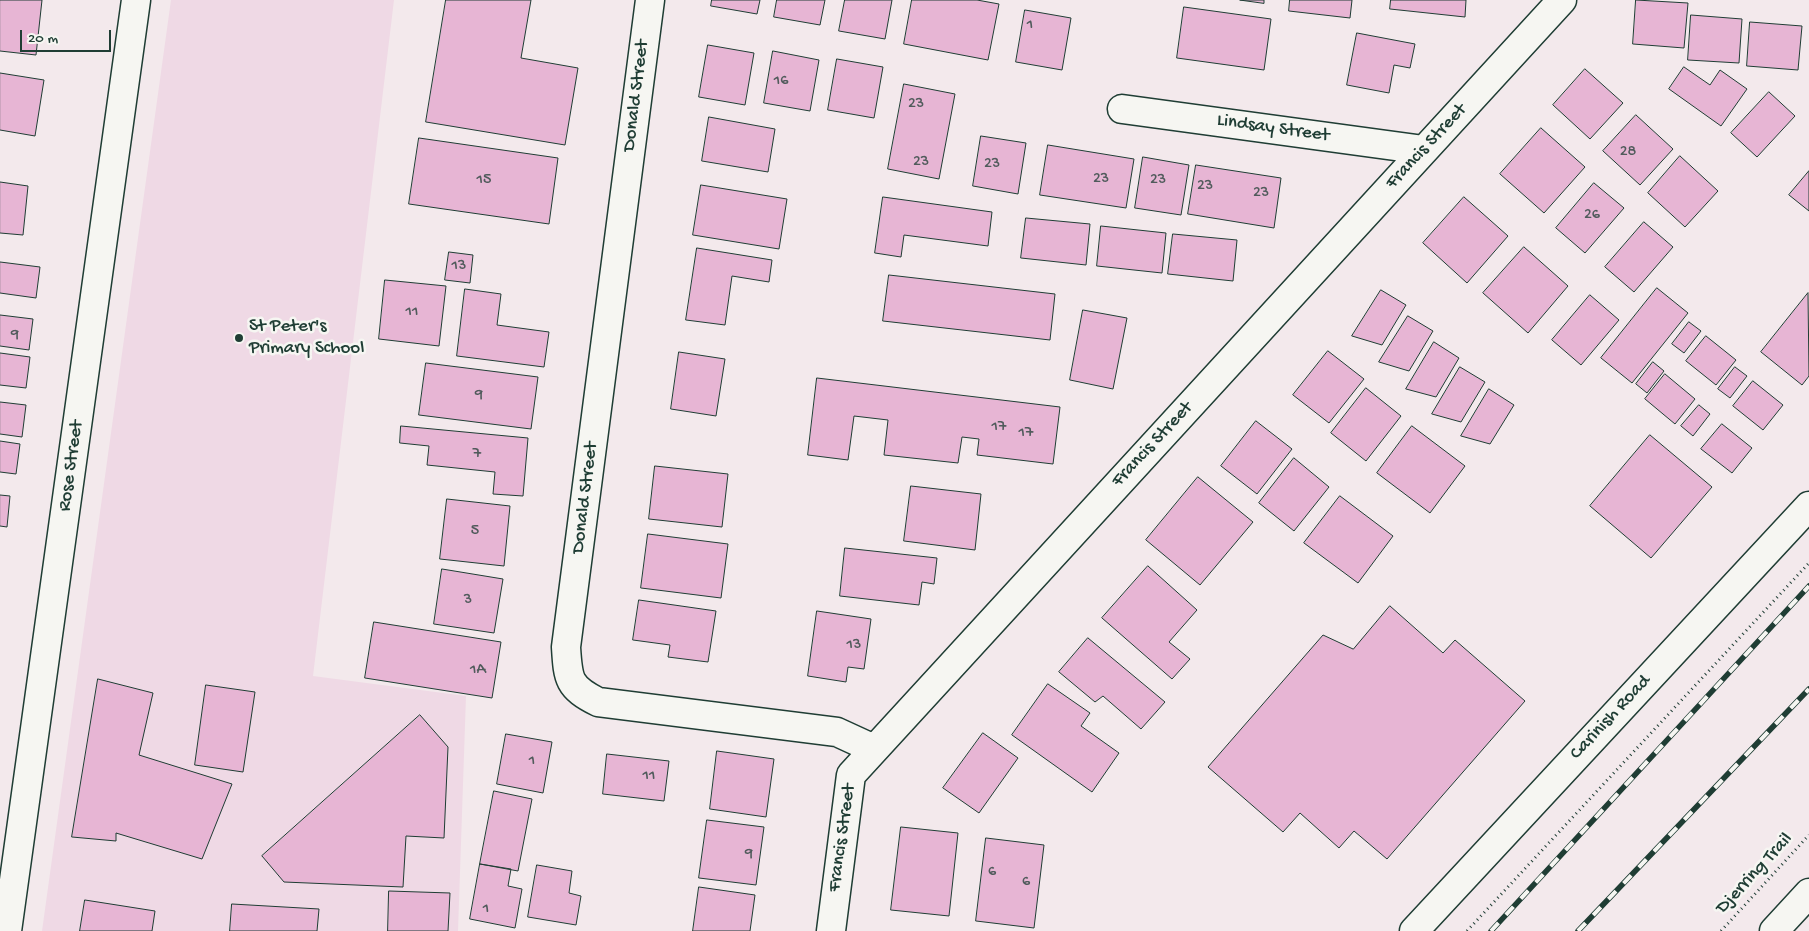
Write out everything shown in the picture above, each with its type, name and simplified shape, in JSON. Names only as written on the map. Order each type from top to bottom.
[{"type":"street","name":"Rose Street","points":[[8,931],[136,0]]},
{"type":"street","name":"Donald Street","points":[[650,0],[566,647],[568,674],[578,692],[598,702],[836,732],[874,749]]},
{"type":"street","name":"Francis Street","points":[[830,931],[851,776],[1562,0]]},
{"type":"street","name":"Lindsay Street","points":[[1122,108],[1424,150]]},
{"type":"street","name":"Carinish Road","points":[[1414,931],[1809,506]]},
{"type":"street","points":[[1774,931],[1809,893]]},
{"type":"path","points":[[1467,931],[1809,563]]},
{"type":"path","name":"Djerring Trail","points":[[1721,931],[1809,835]]},
{"type":"shaded area","name":"St Peter's Primary School","points":[[171,0],[394,0],[313,676],[466,696],[458,931],[42,931]]},
{"type":"building","points":[[0,0],[42,0],[36,55],[0,51]]},
{"type":"building","points":[[446,0],[531,0],[521,58],[578,68],[565,145],[426,122]]},
{"type":"building","points":[[712,0],[760,0],[757,14],[711,6]]},
{"type":"building","points":[[777,0],[825,0],[820,25],[774,17]]},
{"type":"building","points":[[845,0],[892,0],[885,39],[839,31]]},
{"type":"building","points":[[912,0],[977,0],[999,4],[988,60],[904,44]]},
{"type":"building","points":[[1240,0],[1264,0],[1264,3]]},
{"type":"building","points":[[1290,0],[1352,0],[1350,18],[1289,11]]},
{"type":"building","points":[[1391,0],[1466,0],[1465,17],[1390,9]]},
{"type":"building","points":[[1636,0],[1688,3],[1684,48],[1633,44]]},
{"type":"building","points":[[1184,7],[1271,19],[1264,70],[1177,58]]},
{"type":"building","points":[[1025,10],[1071,18],[1062,70],[1016,62]]},
{"type":"building","points":[[1691,15],[1742,19],[1739,63],[1688,60]]},
{"type":"building","points":[[1750,22],[1802,26],[1798,70],[1747,66]]},
{"type":"building","points":[[1357,33],[1415,44],[1410,68],[1394,65],[1389,93],[1347,85]]},
{"type":"building","points":[[708,45],[754,53],[745,105],[699,97]]},
{"type":"building","points":[[773,51],[819,60],[810,111],[764,103]]},
{"type":"building","points":[[837,59],[883,67],[874,118],[828,110]]},
{"type":"building","points":[[1684,67],[1710,85],[1720,70],[1747,89],[1721,126],[1669,89]]},
{"type":"building","points":[[1585,69],[1623,103],[1590,139],[1553,105]]},
{"type":"building","points":[[0,73],[44,80],[35,136],[0,130]]},
{"type":"building","points":[[904,84],[955,94],[939,179],[888,169]]},
{"type":"building","points":[[1769,92],[1795,116],[1757,157],[1731,133]]},
{"type":"building","points":[[1636,115],[1673,149],[1640,185],[1603,151]]},
{"type":"building","points":[[709,117],[775,129],[768,172],[702,161]]},
{"type":"building","points":[[1541,128],[1585,167],[1544,213],[1500,174]]},
{"type":"building","points":[[981,136],[1026,143],[1018,194],[973,186]]},
{"type":"building","points":[[419,138],[558,158],[549,224],[409,204]]},
{"type":"building","points":[[1048,145],[1134,159],[1126,208],[1040,195]]},
{"type":"building","points":[[1680,156],[1718,191],[1685,227],[1648,193]]},
{"type":"building","points":[[1143,157],[1189,165],[1181,215],[1135,208]]},
{"type":"building","points":[[1196,165],[1281,178],[1274,228],[1188,214]]},
{"type":"building","points":[[1809,171],[1809,211],[1789,195]]},
{"type":"building","points":[[0,182],[28,186],[23,235],[0,233]]},
{"type":"building","points":[[1594,183],[1624,208],[1585,253],[1556,228]]},
{"type":"building","points":[[701,185],[787,199],[779,249],[693,235]]},
{"type":"building","points":[[883,197],[992,212],[988,246],[904,235],[901,257],[875,253]]},
{"type":"building","points":[[1464,197],[1508,236],[1467,283],[1423,243]]},
{"type":"building","points":[[1026,218],[1090,224],[1086,265],[1021,258]]},
{"type":"building","points":[[1644,222],[1673,247],[1634,292],[1605,267]]},
{"type":"building","points":[[1101,226],[1166,233],[1162,273],[1097,266]]},
{"type":"building","points":[[1173,234],[1237,240],[1233,281],[1168,274]]},
{"type":"building","points":[[1524,247],[1568,286],[1528,333],[1483,293]]},
{"type":"building","points":[[697,248],[772,260],[769,282],[732,276],[725,325],[686,320]]},
{"type":"building","points":[[449,252],[473,255],[470,283],[445,280]]},
{"type":"building","points":[[0,262],[40,267],[36,298],[0,293]]},
{"type":"building","points":[[889,275],[1055,294],[1050,340],[883,321]]},
{"type":"building","points":[[385,280],[446,286],[439,346],[379,339]]},
{"type":"building","points":[[1657,288],[1688,313],[1632,383],[1601,358]]},
{"type":"building","points":[[465,289],[501,294],[497,325],[549,332],[544,367],[457,356]]},
{"type":"building","points":[[1381,290],[1406,305],[1382,345],[1352,336]]},
{"type":"building","points":[[1808,293],[1809,376],[1802,385],[1761,352]]},
{"type":"building","points":[[1590,295],[1619,320],[1581,365],[1552,340]]},
{"type":"building","points":[[1083,310],[1127,318],[1113,389],[1070,380]]},
{"type":"building","points":[[0,315],[33,319],[29,350],[0,346]]},
{"type":"building","points":[[1408,316],[1433,331],[1409,371],[1379,362]]},
{"type":"building","points":[[1689,322],[1701,331],[1684,353],[1672,344]]},
{"type":"building","points":[[1706,336],[1736,360],[1716,385],[1686,361]]},
{"type":"building","points":[[1434,342],[1459,358],[1436,397],[1406,389]]},
{"type":"building","points":[[1328,351],[1364,379],[1329,423],[1293,395]]},
{"type":"building","points":[[679,352],[725,359],[716,416],[671,409]]},
{"type":"building","points":[[0,353],[30,357],[26,388],[0,385]]},
{"type":"building","points":[[1653,362],[1664,371],[1647,393],[1636,384]]},
{"type":"building","points":[[426,363],[538,377],[531,429],[419,415]]},
{"type":"building","points":[[1460,367],[1485,382],[1461,422],[1432,414]]},
{"type":"building","points":[[1735,367],[1747,376],[1730,398],[1718,389]]},
{"type":"building","points":[[1665,374],[1695,399],[1675,424],[1645,399]]},
{"type":"building","points":[[817,378],[1060,407],[1053,464],[977,455],[979,439],[962,437],[958,463],[884,455],[888,420],[854,416],[848,460],[808,455]]},
{"type":"building","points":[[1753,381],[1783,405],[1763,430],[1733,406]]},
{"type":"building","points":[[1366,388],[1401,416],[1366,461],[1331,433]]},
{"type":"building","points":[[1489,389],[1514,405],[1490,444],[1461,436]]},
{"type":"building","points":[[0,402],[26,405],[22,437],[0,434]]},
{"type":"building","points":[[1699,405],[1710,414],[1693,436],[1681,426]]},
{"type":"building","points":[[1256,421],[1292,449],[1257,494],[1221,466]]},
{"type":"building","points":[[1722,424],[1752,448],[1732,473],[1701,449]]},
{"type":"building","points":[[401,426],[528,438],[523,496],[493,494],[495,472],[427,465],[429,446],[400,443]]},
{"type":"building","points":[[1412,426],[1465,466],[1430,513],[1377,473]]},
{"type":"building","points":[[1650,435],[1712,487],[1651,558],[1590,506]]},
{"type":"building","points":[[0,441],[20,444],[16,474],[0,472]]},
{"type":"building","points":[[1294,458],[1329,487],[1294,531],[1259,503]]},
{"type":"building","points":[[655,466],[728,474],[722,527],[649,519]]},
{"type":"building","points":[[1198,477],[1253,522],[1200,585],[1146,540]]},
{"type":"building","points":[[911,486],[981,494],[975,550],[904,541]]},
{"type":"building","points":[[0,495],[10,496],[7,527],[0,526]]},
{"type":"building","points":[[1340,496],[1393,536],[1358,583],[1304,543]]},
{"type":"building","points":[[447,499],[510,506],[504,566],[440,559]]},
{"type":"building","points":[[648,534],[728,544],[721,598],[641,588]]},
{"type":"building","points":[[845,548],[937,558],[934,584],[922,582],[919,605],[840,596]]},
{"type":"building","points":[[1148,566],[1197,610],[1169,642],[1190,659],[1172,679],[1102,618]]},
{"type":"building","points":[[442,569],[503,579],[494,633],[434,624]]},
{"type":"building","points":[[639,600],[716,611],[708,662],[668,657],[670,645],[633,640]]},
{"type":"building","points":[[1390,606],[1443,653],[1455,640],[1525,701],[1387,859],[1354,831],[1339,848],[1300,813],[1283,832],[1208,767],[1323,635],[1353,649]]},
{"type":"building","points":[[817,611],[871,619],[864,669],[848,667],[846,682],[808,676]]},
{"type":"building","points":[[374,622],[501,642],[492,698],[365,678]]},
{"type":"building","points":[[1088,638],[1165,702],[1141,729],[1103,696],[1095,702],[1059,672]]},
{"type":"building","points":[[98,679],[153,693],[139,755],[232,784],[202,859],[116,833],[116,841],[72,837]]},
{"type":"building","points":[[1048,684],[1090,713],[1081,726],[1119,753],[1092,792],[1012,735]]},
{"type":"building","points":[[206,685],[255,692],[243,772],[195,765]]},
{"type":"building","points":[[420,715],[448,747],[444,838],[406,836],[403,887],[284,882],[262,856]]},
{"type":"building","points":[[983,733],[1018,758],[979,813],[943,788]]},
{"type":"building","points":[[506,734],[552,742],[543,793],[497,784]]},
{"type":"building","points":[[717,751],[774,759],[766,817],[710,809]]},
{"type":"building","points":[[607,754],[669,761],[664,801],[603,794]]},
{"type":"building","points":[[494,791],[532,799],[518,871],[480,864]]},
{"type":"building","points":[[707,820],[764,827],[756,885],[699,878]]},
{"type":"building","points":[[901,827],[958,833],[949,916],[891,910]]},
{"type":"building","points":[[986,838],[1044,845],[1034,928],[976,921]]},
{"type":"building","points":[[480,864],[511,869],[508,886],[522,889],[515,928],[470,919]]},
{"type":"building","points":[[537,865],[572,871],[569,893],[581,896],[576,925],[528,917]]},
{"type":"building","points":[[699,887],[755,895],[750,931],[693,931]]},
{"type":"building","points":[[389,891],[450,893],[448,931],[388,931]]},
{"type":"building","points":[[85,900],[155,911],[152,931],[80,931]]},
{"type":"building","points":[[232,904],[319,909],[317,931],[230,931]]},
{"type":"railway","points":[[1491,931],[1809,586]]},
{"type":"railway","points":[[1578,931],[1809,689]]},
{"type":"place","name":"St Peter's Primary School","points":[[239,338]]}]
